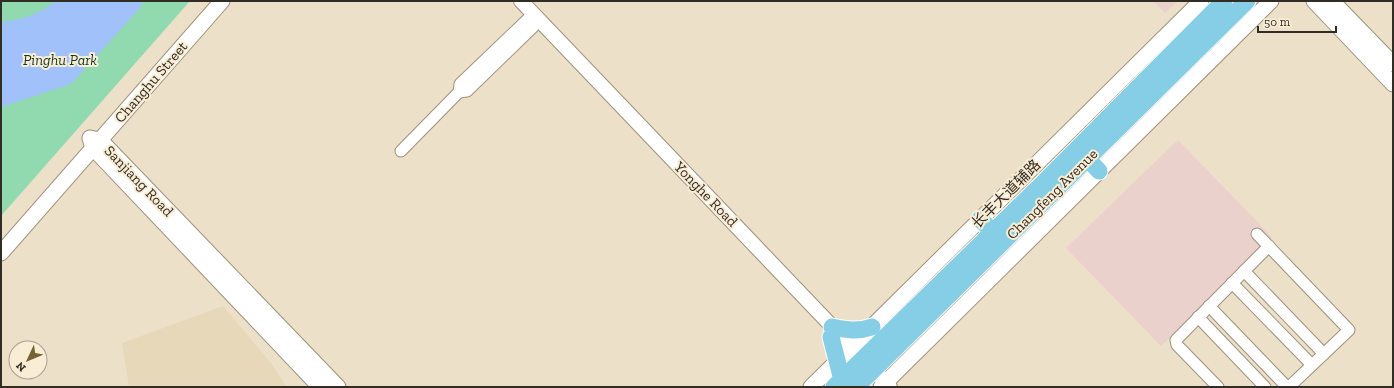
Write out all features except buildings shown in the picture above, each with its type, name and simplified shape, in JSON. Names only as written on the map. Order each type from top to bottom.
[{"type":"main road","name":"Changhu Street","points":[[1,253],[211,1]]},
{"type":"main road","name":"Changhu Street","points":[[1,240],[94,142],[222,1]]},
{"type":"main road","name":"长丰大道辅路","points":[[811,387],[862,373],[872,327],[1201,1]]},
{"type":"main road","name":"Changfeng Avenue","points":[[862,373],[993,232],[1088,160],[1224,1]]},
{"type":"main road","name":"Changfeng Avenue","points":[[862,373],[1088,160],[1248,1]]},
{"type":"main road","points":[[1088,160],[1271,1]]},
{"type":"main road","points":[[1314,1],[1393,84]]},
{"type":"main road","points":[[1332,1],[1393,64]]},
{"type":"main road","name":"Sanjiang Road","points":[[94,142],[320,387]]},
{"type":"main road","name":"Sanjiang Road","points":[[94,142],[338,387]]},
{"type":"main road","points":[[980,219],[993,232]]},
{"type":"main road","points":[[832,332],[862,331],[872,327]]},
{"type":"main road","points":[[832,332],[862,373]]},
{"type":"street","name":"Yonghe Road","points":[[510,1],[532,21],[832,332]]},
{"type":"street","name":"Yonghe Road","points":[[521,1],[532,21]]},
{"type":"street","points":[[401,151],[459,92],[460,84],[532,21]]},
{"type":"street","points":[[1209,306],[1288,387],[1349,330],[1257,234]]},
{"type":"street","points":[[1218,387],[1177,345],[1176,340],[1180,334],[1269,246]]},
{"type":"street","points":[[1244,271],[1324,354]]},
{"type":"street","points":[[1232,283],[1312,365]]},
{"type":"street","points":[[1198,317],[1265,387]]},
{"type":"shaded area","points":[[1153,1],[1178,1],[1165,13]]},
{"type":"shaded area","points":[[1178,140],[1272,237],[1161,346],[1066,248]]},
{"type":"shaded area","points":[[223,306],[270,362],[287,387],[129,387],[122,343]]},
{"type":"green space","name":"Pinghu Park","points":[[1,1],[190,1],[1,216]]},
{"type":"water","points":[[55,1],[142,1],[141,7],[71,84],[1,107],[1,22],[30,16],[43,10]]}]
